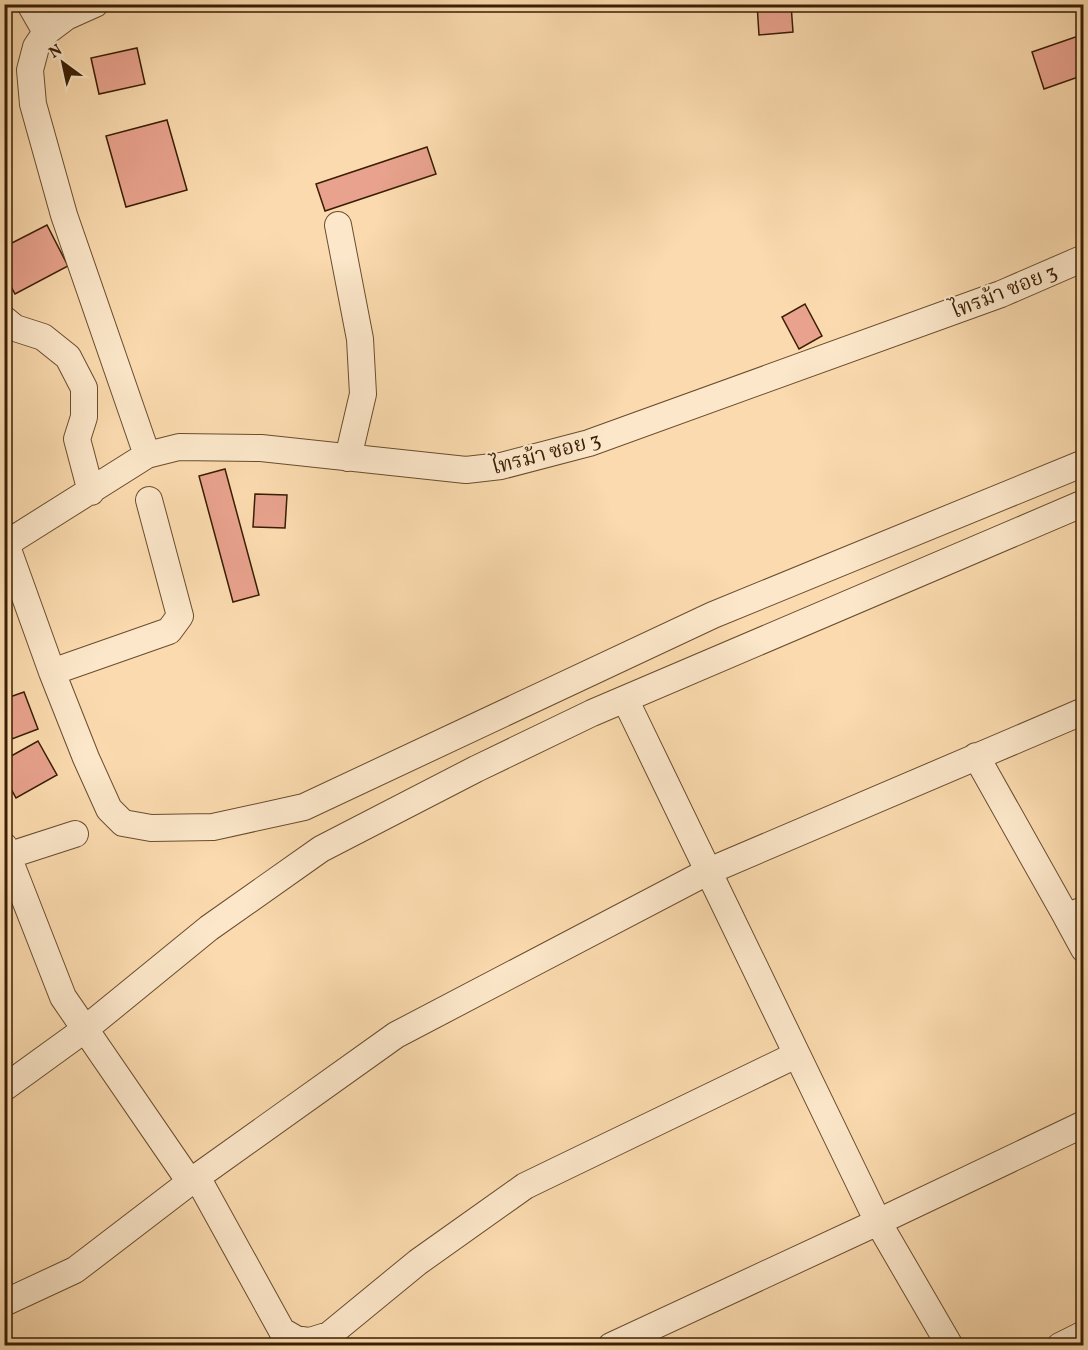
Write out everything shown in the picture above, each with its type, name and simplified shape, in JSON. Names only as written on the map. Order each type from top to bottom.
[{"type":"street","points":[[30,4],[57,18]]},
{"type":"street","points":[[95,4],[57,18],[36,48],[30,70],[33,104],[64,215],[147,455]]},
{"type":"street","points":[[338,225],[360,339],[363,394],[348,459]]},
{"type":"street","name":"ไทรม้า ซอย 3","points":[[5,545],[147,455],[179,447],[261,448],[348,459],[482,470],[589,442],[1001,294],[1083,258]]},
{"type":"street","points":[[4,319],[15,328],[43,337],[68,357],[84,388],[84,417],[76,439],[91,492]]},
{"type":"street","points":[[5,545],[52,672],[108,809],[123,823],[163,830],[213,827],[304,807],[713,615],[1083,463]]},
{"type":"street","points":[[52,672],[169,632],[180,616],[149,500]]},
{"type":"street","points":[[4,1088],[84,1030],[209,928],[321,849],[476,769],[625,699],[1083,503]]},
{"type":"street","points":[[625,699],[878,1222],[950,1346]]},
{"type":"street","points":[[4,1303],[75,1270],[194,1180],[396,1035],[709,871],[1083,711]]},
{"type":"street","points":[[976,756],[1075,913],[1083,949]]},
{"type":"street","points":[[75,834],[6,853],[63,997],[84,1030],[194,1180],[282,1331],[296,1339],[310,1341],[329,1335],[418,1262],[525,1186],[796,1055]]},
{"type":"street","points":[[611,1346],[1083,1124]]},
{"type":"street","points":[[1060,1346],[1083,1334]]},
{"type":"building","points":[[757,4],[791,4],[793,32],[759,35]]},
{"type":"building","points":[[1084,34],[1084,75],[1044,89],[1032,52]]},
{"type":"building","points":[[137,48],[145,84],[99,94],[91,58]]},
{"type":"building","points":[[167,120],[187,190],[126,207],[106,136]]},
{"type":"building","points":[[427,147],[436,174],[325,211],[316,184]]},
{"type":"building","points":[[47,225],[68,266],[15,294],[4,273],[4,247]]},
{"type":"building","points":[[805,304],[822,336],[799,349],[782,317]]},
{"type":"building","points":[[225,469],[259,595],[233,602],[199,476]]},
{"type":"building","points":[[255,494],[287,495],[285,528],[253,527]]},
{"type":"building","points":[[24,692],[38,729],[4,742],[4,699]]},
{"type":"building","points":[[38,741],[57,775],[16,798],[4,776],[4,760]]}]
